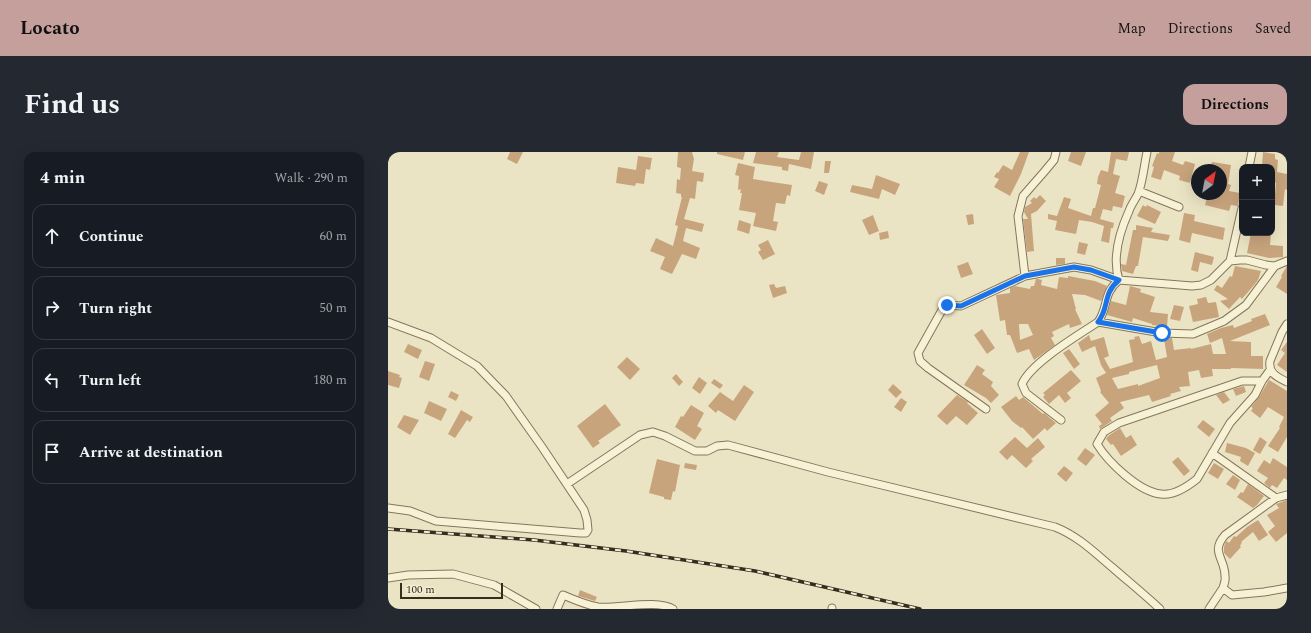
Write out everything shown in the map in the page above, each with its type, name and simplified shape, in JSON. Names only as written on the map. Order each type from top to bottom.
[{"type":"street","points":[[1025,276],[1018,216],[1023,196],[1054,160],[1056,152]]},
{"type":"street","points":[[1119,280],[1116,272],[1116,259],[1121,232],[1129,210],[1139,191],[1147,152]]},
{"type":"street","points":[[1250,164],[1252,152]]},
{"type":"street","points":[[1139,191],[1179,207]]},
{"type":"street","points":[[986,408],[920,361],[918,352],[942,310],[947,305],[961,306],[1025,276],[1074,267],[1091,270],[1119,280],[1192,286],[1201,285],[1211,280],[1230,261],[1239,221]]},
{"type":"street","points":[[1230,261],[1247,260],[1275,266],[1287,261]]},
{"type":"street","points":[[1098,322],[1162,333],[1193,334],[1224,321],[1246,306],[1275,266]]},
{"type":"street","points":[[1061,420],[1026,393],[1022,384],[1025,378],[1039,362],[1098,322],[1102,317],[1112,285],[1119,280]]},
{"type":"street","points":[[388,322],[431,338],[477,366],[506,396],[584,510],[588,530],[586,533],[436,521],[410,511],[388,508]]},
{"type":"street","points":[[1262,381],[1242,381],[1119,423],[1104,432],[1097,444],[1102,453],[1122,473],[1147,490],[1161,494],[1180,490],[1190,485],[1196,479],[1230,424],[1255,395],[1262,381],[1270,370],[1270,361],[1282,332],[1287,324]]},
{"type":"street","points":[[1270,370],[1274,375],[1287,382]]},
{"type":"street","points":[[567,484],[640,435],[653,432],[665,436],[695,451],[707,451],[717,446],[728,445],[828,472],[1055,527],[1068,532],[1086,545],[1143,592],[1160,609]]},
{"type":"street","points":[[1212,453],[1276,498]]},
{"type":"street","points":[[1209,609],[1223,588],[1226,576],[1217,549],[1219,541],[1276,498],[1286,494]]},
{"type":"street","points":[[388,578],[408,575],[453,574],[494,585],[536,609]]},
{"type":"street","points":[[1223,588],[1232,595],[1287,588]]},
{"type":"street","points":[[557,609],[563,595],[599,608],[659,605],[673,609]]},
{"type":"building","points":[[510,152],[523,152],[517,164],[507,159]]},
{"type":"building","points":[[678,152],[692,152],[694,159],[692,171],[704,173],[703,182],[697,181],[695,199],[690,198],[684,219],[704,224],[702,232],[686,228],[683,241],[700,248],[696,259],[682,254],[672,274],[660,269],[665,257],[650,251],[656,238],[673,246],[678,226],[675,225],[682,197],[681,194],[676,193],[677,179],[680,180],[681,168],[677,167]]},
{"type":"building","points":[[717,152],[745,152],[743,160],[717,154]]},
{"type":"building","points":[[756,152],[779,152],[777,157],[799,160],[801,152],[814,152],[811,169],[789,164],[788,171],[782,170],[782,167],[753,163]]},
{"type":"building","points":[[1020,152],[1029,152],[1021,174],[1010,196],[994,187],[999,179],[994,177],[1003,165],[1012,170]]},
{"type":"building","points":[[1071,152],[1086,152],[1081,166],[1068,161]]},
{"type":"building","points":[[1111,152],[1129,152],[1127,161],[1116,159],[1113,174],[1120,176],[1115,193],[1125,196],[1122,208],[1113,206],[1112,211],[1103,209],[1100,219],[1114,223],[1113,228],[1111,228],[1109,243],[1101,241],[1104,226],[1092,222],[1079,220],[1076,234],[1055,230],[1057,221],[1048,219],[1048,214],[1057,216],[1064,197],[1071,199],[1068,208],[1091,216],[1093,208],[1095,208],[1101,185],[1097,184],[1098,177],[1101,170],[1108,172]]},
{"type":"building","points":[[1159,152],[1175,152],[1172,161],[1183,165],[1185,161],[1195,164],[1191,164],[1190,183],[1179,180],[1180,176],[1164,170],[1161,180],[1151,177],[1154,167],[1152,166],[1157,153],[1159,154]]},
{"type":"building","points":[[1263,152],[1275,154],[1275,159],[1278,160],[1277,172],[1287,174],[1287,190],[1285,189],[1283,206],[1275,205],[1275,164],[1262,164]]},
{"type":"building","points":[[638,156],[652,158],[650,170],[646,169],[644,184],[636,183],[635,186],[616,183],[618,167],[636,170]]},
{"type":"building","points":[[825,161],[831,161],[829,173],[824,173]]},
{"type":"building","points":[[1212,162],[1225,164],[1212,164]]},
{"type":"building","points":[[738,163],[755,167],[753,179],[792,185],[790,196],[787,195],[785,204],[776,203],[773,221],[778,222],[776,231],[753,226],[756,213],[739,210],[742,193],[740,193],[741,189],[738,190],[739,176],[735,175]]},
{"type":"building","points":[[1227,164],[1231,165],[1228,184],[1231,185],[1229,191],[1239,193],[1238,206],[1231,205],[1229,211],[1205,205],[1206,200],[1227,200]]},
{"type":"building","points":[[876,175],[900,184],[895,195],[882,189],[879,199],[850,192],[852,185],[872,189]]},
{"type":"building","points":[[819,181],[828,184],[824,195],[815,191]]},
{"type":"building","points":[[1040,195],[1046,201],[1037,211],[1031,214],[1034,251],[1027,252],[1023,219],[1028,219],[1024,212],[1025,207],[1032,203],[1030,201],[1034,197],[1036,199]]},
{"type":"building","points":[[1143,205],[1146,207],[1147,205],[1161,212],[1155,224],[1137,216]]},
{"type":"building","points":[[1184,213],[1195,215],[1194,221],[1225,228],[1223,240],[1192,233],[1190,243],[1179,240]]},
{"type":"building","points":[[973,214],[974,224],[968,225],[966,215]]},
{"type":"building","points":[[873,215],[879,231],[869,235],[862,220]]},
{"type":"building","points":[[739,220],[751,224],[749,234],[737,230]]},
{"type":"building","points":[[1136,225],[1153,228],[1151,232],[1170,235],[1168,241],[1143,237],[1138,266],[1136,266],[1133,274],[1122,271],[1121,264],[1126,265],[1133,230],[1136,230]]},
{"type":"building","points":[[888,231],[889,238],[880,240],[879,233]]},
{"type":"building","points":[[1250,236],[1271,236],[1270,245],[1283,246],[1283,257],[1269,258],[1247,253]]},
{"type":"building","points":[[768,240],[775,254],[763,260],[758,252],[761,250],[758,245]]},
{"type":"building","points":[[1079,242],[1088,244],[1085,255],[1077,253]]},
{"type":"building","points":[[1195,252],[1214,257],[1212,265],[1200,262],[1198,272],[1191,270]]},
{"type":"building","points":[[1056,258],[1065,258],[1065,264],[1056,265]]},
{"type":"building","points":[[968,262],[973,274],[961,278],[957,266]]},
{"type":"building","points":[[1235,266],[1261,271],[1255,284],[1242,299],[1240,297],[1229,309],[1220,301],[1228,299],[1214,290],[1217,285],[1222,288],[1230,276],[1232,277]]},
{"type":"building","points":[[1287,266],[1287,294],[1276,287]]},
{"type":"building","points":[[1068,276],[1095,281],[1107,286],[1101,301],[1085,295],[1072,294],[1075,309],[1082,324],[1070,328],[1069,324],[1052,332],[1054,336],[1051,338],[1055,345],[1034,360],[1029,349],[1017,353],[1010,335],[1007,335],[1005,320],[1000,321],[996,295],[1010,293],[1010,288],[1015,286],[1030,289],[1031,286],[1034,286],[1036,279],[1042,280],[1041,285],[1057,289],[1059,277],[1068,278]],"holes":[[[1019,324],[1028,324],[1033,335],[1020,340]]]},
{"type":"building","points":[[774,284],[776,288],[785,286],[787,293],[773,298],[769,285]]},
{"type":"building","points":[[1130,286],[1141,289],[1140,292],[1155,297],[1150,312],[1168,314],[1167,327],[1152,325],[1133,318],[1132,322],[1107,315],[1111,301],[1126,305]]},
{"type":"building","points":[[1206,297],[1208,303],[1216,302],[1219,317],[1193,322],[1189,306],[1198,304],[1197,299]]},
{"type":"building","points":[[1174,305],[1184,307],[1180,321],[1170,319]]},
{"type":"building","points":[[1265,314],[1270,325],[1230,341],[1251,342],[1251,356],[1263,356],[1263,369],[1212,369],[1213,376],[1201,378],[1199,370],[1188,372],[1190,386],[1179,387],[1181,391],[1152,402],[1149,395],[1120,402],[1124,408],[1110,418],[1112,421],[1100,429],[1099,426],[1102,424],[1095,415],[1109,403],[1100,392],[1101,391],[1096,378],[1106,373],[1101,365],[1095,346],[1082,352],[1078,343],[1089,335],[1091,341],[1104,337],[1109,356],[1104,358],[1110,369],[1133,362],[1129,340],[1135,339],[1134,337],[1139,336],[1142,344],[1151,341],[1156,360],[1167,357],[1164,339],[1170,338],[1172,338],[1174,350],[1191,349],[1211,344],[1213,354],[1226,354],[1222,338],[1210,343],[1207,334],[1233,325],[1234,328],[1252,321],[1251,319]],"holes":[[[1157,365],[1160,378],[1138,386],[1138,384],[1118,389],[1112,378]]]},
{"type":"building","points":[[982,329],[995,348],[987,354],[974,335]]},
{"type":"building","points":[[1287,342],[1287,372],[1277,365],[1285,353],[1281,350]]},
{"type":"building","points":[[408,344],[422,350],[418,359],[404,352]]},
{"type":"building","points":[[1069,349],[1080,364],[1074,369],[1063,353]]},
{"type":"building","points":[[627,357],[640,369],[630,380],[617,367]]},
{"type":"building","points":[[425,361],[435,364],[429,381],[419,377]]},
{"type":"building","points":[[977,365],[985,370],[982,374],[993,382],[991,386],[999,395],[991,403],[986,398],[964,385]]},
{"type":"building","points":[[1071,370],[1081,381],[1067,393],[1071,398],[1065,403],[1059,395],[1049,404],[1043,397],[1045,395],[1043,393]]},
{"type":"building","points":[[388,371],[400,375],[399,377],[402,378],[399,388],[388,385]]},
{"type":"building","points":[[676,374],[683,382],[679,386],[672,378]]},
{"type":"building","points":[[699,377],[707,383],[700,394],[692,388]]},
{"type":"building","points":[[714,379],[723,385],[720,389],[711,383]]},
{"type":"building","points":[[1269,380],[1287,391],[1287,437],[1278,452],[1268,446],[1280,428],[1279,427],[1284,417],[1268,407],[1260,418],[1251,411],[1253,408],[1251,407]]},
{"type":"building","points":[[893,384],[902,392],[896,398],[888,390]]},
{"type":"building","points":[[744,385],[754,392],[735,421],[718,410],[716,413],[708,406],[720,392],[733,401]]},
{"type":"building","points":[[1244,386],[1246,392],[1236,396],[1233,389]]},
{"type":"building","points":[[451,391],[459,395],[456,401],[448,397]]},
{"type":"building","points":[[1224,392],[1230,400],[1223,404],[1216,395]]},
{"type":"building","points":[[957,395],[968,402],[967,403],[978,413],[967,425],[956,416],[947,425],[937,416]]},
{"type":"building","points":[[1016,396],[1019,400],[1023,397],[1056,423],[1047,431],[1045,428],[1033,439],[1022,427],[1021,428],[1012,421],[1001,407]]},
{"type":"building","points":[[901,398],[907,402],[901,412],[894,407]]},
{"type":"building","points":[[429,401],[447,409],[441,421],[424,413]]},
{"type":"building","points":[[605,404],[621,425],[598,441],[600,443],[593,448],[577,426]]},
{"type":"building","points":[[691,405],[704,413],[697,426],[702,429],[695,440],[675,427],[681,416],[683,417]]},
{"type":"building","points":[[461,410],[473,417],[470,422],[467,420],[455,438],[448,434]]},
{"type":"building","points":[[404,415],[419,420],[410,435],[397,427]]},
{"type":"building","points":[[1203,420],[1215,429],[1209,437],[1197,427]]},
{"type":"building","points":[[1120,428],[1126,438],[1131,435],[1137,445],[1121,456],[1113,444],[1111,445],[1106,439]]},
{"type":"building","points":[[1015,437],[1027,448],[1038,438],[1045,447],[1031,459],[1033,461],[1026,468],[1012,455],[1007,460],[999,452]]},
{"type":"building","points":[[1260,437],[1267,442],[1260,454],[1253,450]]},
{"type":"building","points":[[1227,443],[1246,448],[1255,453],[1248,466],[1240,461],[1241,457],[1225,452]]},
{"type":"building","points":[[1085,448],[1095,455],[1086,466],[1077,459]]},
{"type":"building","points":[[1178,457],[1190,471],[1184,476],[1172,462]]},
{"type":"building","points":[[1273,458],[1287,467],[1287,480],[1284,478],[1277,488],[1272,485],[1270,488],[1264,483],[1268,478],[1257,471],[1264,460],[1270,464]]},
{"type":"building","points":[[657,459],[680,465],[675,492],[673,491],[671,500],[649,493]]},
{"type":"building","points":[[685,463],[697,465],[696,470],[684,468]]},
{"type":"building","points":[[1214,463],[1224,469],[1218,479],[1208,473]]},
{"type":"building","points":[[1064,466],[1073,473],[1066,482],[1057,474]]},
{"type":"building","points":[[1233,475],[1240,480],[1235,490],[1226,484]]},
{"type":"building","points":[[1248,484],[1264,496],[1253,508],[1237,497],[1241,492],[1243,493]]},
{"type":"building","points":[[1287,500],[1287,533],[1276,542],[1268,532],[1275,526],[1267,515],[1279,508],[1276,504]]},
{"type":"building","points":[[1258,520],[1268,535],[1259,541],[1253,532],[1241,542],[1241,547],[1230,559],[1224,553],[1225,543],[1227,541],[1229,543],[1234,536],[1236,537]]},
{"type":"building","points":[[580,590],[597,597],[595,601],[578,596]]},
{"type":"railway","points":[[388,529],[534,540],[626,551],[755,571],[920,609]]},
{"type":"route","points":[[947,305],[961,306],[1025,276],[1074,267],[1091,270],[1119,280],[1112,285],[1109,291],[1102,317],[1098,322],[1162,333]]}]
